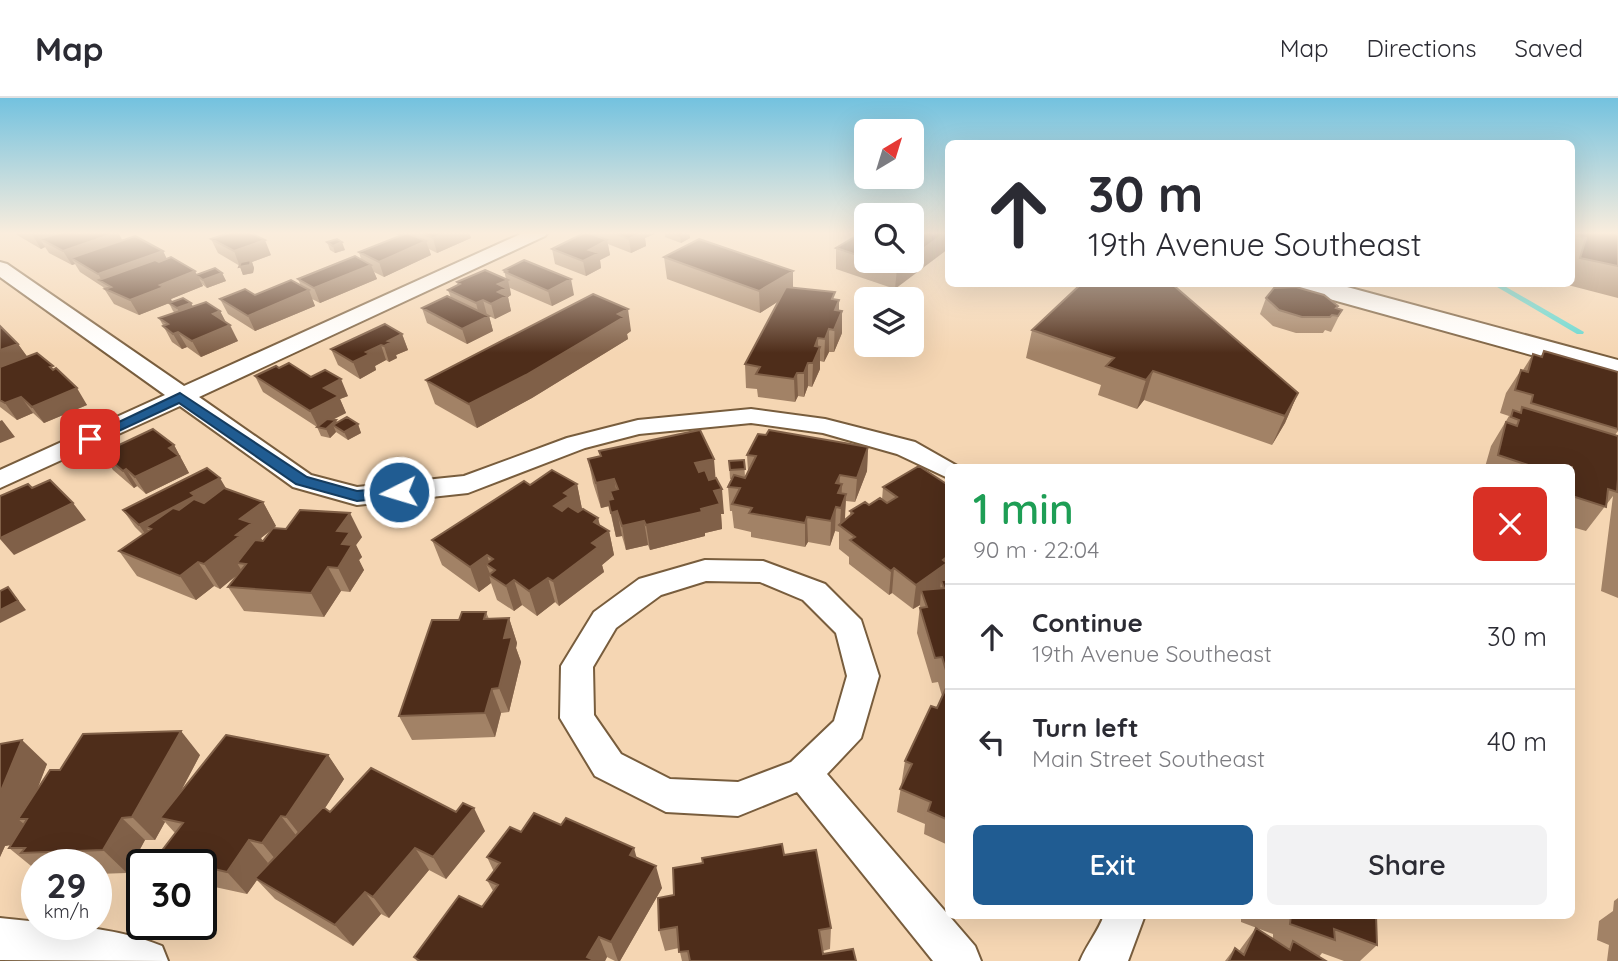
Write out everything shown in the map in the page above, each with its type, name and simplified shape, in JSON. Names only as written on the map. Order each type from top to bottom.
[{"type":"main road","points":[[1318,287],[1618,370]]},
{"type":"street","points":[[0,480],[447,272]]},
{"type":"street","points":[[3,273],[302,481],[357,496],[468,484],[576,443],[638,427],[751,416],[825,426],[906,447],[945,468]]},
{"type":"street","points":[[705,570],[763,572],[814,592],[850,628],[863,676],[849,728],[804,773],[738,799],[666,796],[608,765],[577,718],[578,666],[605,620],[650,587],[705,570]]},
{"type":"street","points":[[804,773],[960,961]]},
{"type":"street","points":[[1101,961],[1112,949],[1123,919]]},
{"type":"street","points":[[0,939],[92,950],[147,961]]},
{"type":"building","points":[[121,272],[192,272],[130,300],[105,289],[111,287],[99,280]]},
{"type":"building","points":[[203,272],[222,273],[203,280],[196,275]]},
{"type":"building","points":[[315,272],[353,272],[314,288],[298,279]]},
{"type":"building","points":[[480,272],[490,272],[508,280],[498,284],[506,288],[498,292],[507,296],[491,304],[483,300],[476,303],[448,290],[460,284],[457,282]]},
{"type":"building","points":[[506,272],[554,272],[571,279],[548,291]]},
{"type":"building","points":[[707,272],[791,272],[759,291]]},
{"type":"building","points":[[291,280],[309,290],[248,316],[220,299],[245,289],[255,295]]},
{"type":"building","points":[[786,287],[835,292],[832,299],[839,300],[835,310],[842,311],[834,330],[829,329],[825,339],[818,338],[815,346],[820,347],[813,363],[808,363],[804,373],[797,373],[794,379],[756,374],[760,367],[745,364]]},
{"type":"building","points":[[1078,287],[1175,287],[1298,393],[1285,416],[1153,371],[1146,380],[1106,366],[1114,358],[1032,330]]},
{"type":"building","points":[[1296,287],[1324,295],[1338,306],[1336,308],[1342,310],[1338,316],[1302,317],[1279,310],[1266,298],[1274,288]]},
{"type":"building","points":[[593,294],[628,309],[618,314],[624,317],[526,375],[469,404],[426,380]]},
{"type":"building","points":[[447,296],[489,316],[462,329],[422,308]]},
{"type":"building","points":[[183,298],[191,303],[177,308],[169,303]]},
{"type":"building","points":[[206,302],[220,311],[213,314],[230,325],[192,341],[178,332],[173,334],[163,326],[168,324],[159,318]]},
{"type":"building","points":[[385,324],[402,334],[384,346],[366,352],[370,354],[353,362],[331,349]]},
{"type":"building","points":[[0,326],[18,344],[0,350]]},
{"type":"building","points":[[1544,351],[1618,372],[1618,429],[1531,403],[1533,395],[1515,390],[1521,370],[1528,372],[1533,354],[1542,357]]},
{"type":"building","points":[[37,353],[53,366],[50,367],[53,370],[56,368],[77,388],[32,407],[21,397],[5,403],[0,400],[0,367]]},
{"type":"building","points":[[289,363],[311,377],[325,370],[341,379],[324,388],[339,396],[310,411],[255,376]]},
{"type":"building","points":[[1522,407],[1618,436],[1617,492],[1608,489],[1606,507],[1575,497],[1575,464],[1525,464],[1498,455],[1506,422],[1517,426],[1519,420],[1511,417],[1513,410],[1521,413]]},
{"type":"building","points":[[347,417],[358,424],[344,432],[333,425]]},
{"type":"building","points":[[327,419],[336,420],[326,429],[317,427]]},
{"type":"building","points":[[153,429],[174,445],[169,448],[179,456],[135,477],[126,469],[123,471],[102,453]]},
{"type":"building","points":[[700,430],[714,459],[695,463],[699,472],[705,470],[709,480],[716,478],[722,489],[714,491],[720,504],[701,509],[702,512],[646,525],[644,521],[622,526],[617,511],[611,513],[608,500],[613,499],[610,491],[618,489],[614,479],[596,483],[588,459],[601,456],[599,451]]},
{"type":"building","points":[[769,430],[868,447],[857,478],[840,475],[836,483],[842,484],[838,493],[846,494],[841,508],[836,507],[831,521],[807,517],[805,523],[749,513],[752,508],[732,504],[740,488],[728,487],[734,475],[745,478],[756,456],[747,455],[758,434],[766,435]]},
{"type":"building","points":[[744,460],[745,469],[730,470],[729,461]]},
{"type":"building","points":[[919,466],[945,483],[945,564],[916,585],[894,568],[891,571],[850,540],[855,537],[839,525],[853,513],[850,511],[865,502],[869,505],[880,498],[887,503],[897,497],[883,487]]},
{"type":"building","points":[[207,468],[220,478],[191,493],[195,496],[139,525],[123,510]]},
{"type":"building","points":[[552,470],[577,484],[564,493],[569,496],[554,506],[562,511],[568,506],[578,512],[583,509],[598,518],[594,522],[609,531],[592,543],[598,547],[553,581],[548,578],[529,591],[514,580],[506,586],[489,575],[495,570],[486,564],[493,559],[487,555],[470,567],[432,540],[524,481],[530,485]]},
{"type":"building","points":[[50,480],[73,503],[0,538],[0,496],[28,484],[32,488]]},
{"type":"building","points":[[224,488],[263,502],[240,519],[252,523],[236,535],[240,536],[204,564],[198,562],[180,576],[119,551],[151,529],[146,527],[173,508],[179,510],[194,499],[204,503]]},
{"type":"building","points":[[300,510],[350,513],[337,531],[350,532],[342,544],[352,545],[338,568],[328,567],[311,593],[228,587],[246,564],[237,563],[255,540],[263,541],[273,528],[286,529]]},
{"type":"building","points":[[941,580],[945,580],[945,667],[942,657],[935,658],[920,608],[927,607],[921,590],[944,588]]},
{"type":"building","points":[[8,587],[18,601],[0,610],[0,591]]},
{"type":"building","points":[[462,612],[486,612],[484,619],[509,618],[504,638],[512,637],[499,688],[492,689],[485,713],[399,716],[432,620],[459,620]]},
{"type":"building","points":[[945,690],[945,819],[928,811],[931,802],[900,789],[912,764],[905,761],[931,706],[937,708]]},
{"type":"building","points":[[181,731],[132,817],[122,818],[104,849],[9,848],[27,819],[18,819],[50,770],[60,770],[83,734]]},
{"type":"building","points":[[226,735],[328,755],[286,817],[281,816],[262,843],[249,840],[227,872],[217,870],[217,849],[163,849],[183,823],[160,818]]},
{"type":"building","points":[[22,740],[0,793],[0,744]]},
{"type":"building","points":[[371,768],[456,812],[463,803],[474,808],[433,857],[415,848],[373,897],[365,892],[335,925],[255,878],[323,807],[330,812]]},
{"type":"building","points":[[534,813],[561,825],[566,818],[634,848],[630,855],[656,866],[611,942],[599,937],[587,957],[596,961],[420,961],[414,957],[459,896],[482,907],[498,885],[487,880],[500,863],[487,857],[510,827],[521,832]]},
{"type":"building","points":[[782,844],[784,855],[816,850],[831,928],[819,930],[823,954],[853,949],[856,961],[690,961],[688,951],[679,952],[677,927],[659,930],[658,898],[674,895],[673,868],[703,863],[702,858]]},
{"type":"building","points":[[1291,919],[1376,919],[1377,945],[1334,929],[1335,940],[1290,924]]},
{"type":"building","points":[[1256,928],[1290,950],[1293,941],[1326,961],[1229,961],[1235,948],[1244,955]]},
{"type":"waterway","points":[[1501,287],[1580,332]]},
{"type":"route","points":[[90,439],[180,397],[302,481],[357,496],[399,492]]}]
